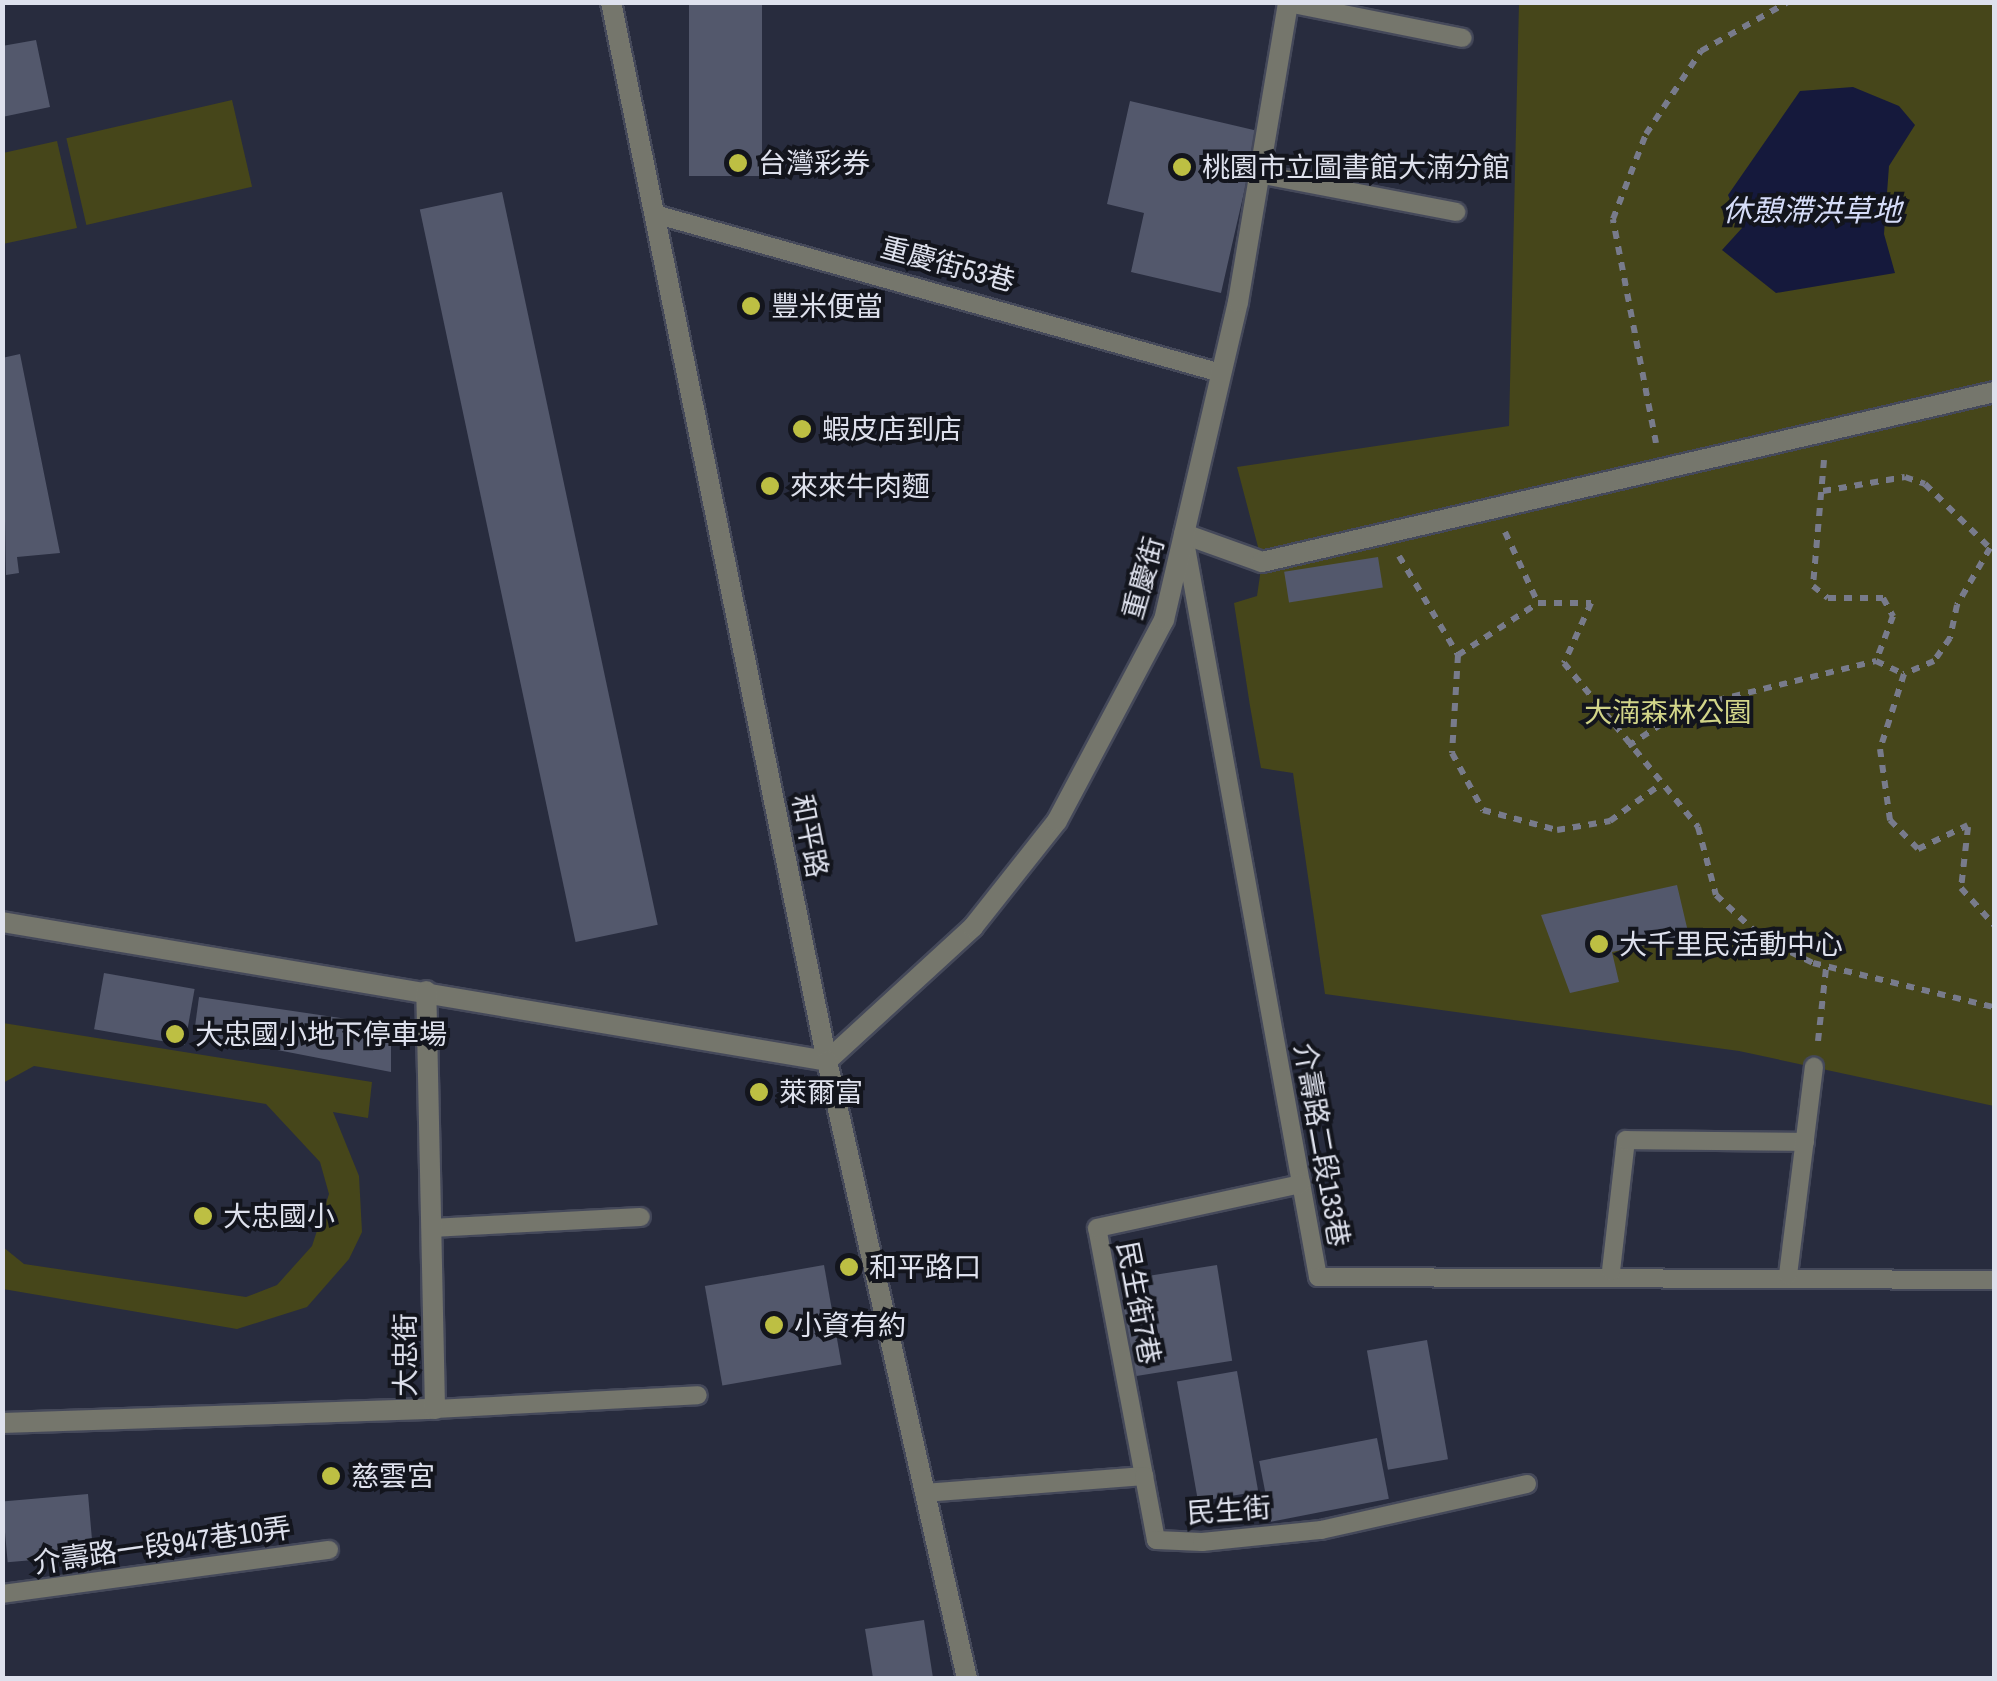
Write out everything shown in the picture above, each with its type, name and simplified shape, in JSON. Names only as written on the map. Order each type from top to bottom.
[{"type":"street","name":"和平路","points":[[611,2],[658,215],[827,1062],[967,1678]]},
{"type":"street","name":"重慶街","points":[[827,1062],[973,927],[1057,821],[1164,620],[1221,373],[1288,3]]},
{"type":"street","points":[[1184,534],[1262,562],[1994,392]]},
{"type":"street","points":[[2,922],[827,1062]]},
{"type":"street","name":"大忠街","points":[[2,1422],[435,1410],[426,991]]},
{"type":"lane","points":[[1288,3],[1463,38]]},
{"type":"lane","points":[[1259,174],[1456,212]]},
{"type":"lane","name":"重慶街53巷","points":[[658,215],[1221,373]]},
{"type":"lane","name":"介壽路二段133巷","points":[[1184,534],[1318,1276],[1611,1272],[1994,1280]]},
{"type":"lane","points":[[1788,1275],[1814,1067]]},
{"type":"lane","points":[[1611,1272],[1626,1140],[1805,1142]]},
{"type":"lane","name":"民生街7巷","points":[[1144,1476],[1097,1228],[1301,1184]]},
{"type":"lane","points":[[431,1228],[641,1217]]},
{"type":"lane","points":[[435,1410],[698,1396]]},
{"type":"lane","points":[[924,1493],[1144,1476]]},
{"type":"lane","name":"民生街","points":[[1144,1476],[1156,1540],[1202,1542],[1322,1530],[1527,1484]]},
{"type":"lane","name":"介壽路一段947巷10弄","points":[[2,1594],[329,1550]]},
{"type":"path","points":[[1660,470],[1636,299],[1614,219],[1646,134],[1701,51],[1788,2]]},
{"type":"path","points":[[1824,431],[1823,491],[1811,532],[1813,586],[1828,598],[1883,598],[1893,616],[1876,661]]},
{"type":"path","points":[[1628,746],[1686,708],[1798,685],[1876,661],[1904,674],[1934,661],[1950,638],[1957,605],[1990,548],[1925,484],[1905,477],[1823,491]]},
{"type":"path","points":[[1493,508],[1538,602]]},
{"type":"path","points":[[1385,533],[1458,655],[1452,752],[1482,810],[1557,830],[1610,822],[1657,788]]},
{"type":"path","points":[[1458,655],[1538,602],[1590,603],[1564,663],[1657,788],[1698,827],[1716,895],[1762,938],[1826,968],[1994,1007]]},
{"type":"path","points":[[1904,674],[1880,749],[1890,820],[1918,849],[1968,826],[1960,866],[1961,888],[1994,926]]},
{"type":"path","points":[[1814,1067],[1826,968]]},
{"type":"green space","name":"大湳森林公園","points":[[1519,3],[1994,3],[1994,1106],[1739,1051],[1325,994],[1293,773],[1261,768],[1250,706],[1234,603],[1257,596],[1262,562],[1237,467],[1509,426]]},
{"type":"green space","points":[[232,100],[252,187],[86,225],[66,138]]},
{"type":"green space","points":[[57,141],[77,228],[3,244],[3,153]]},
{"type":"green space","points":[[3,1023],[372,1082],[368,1118],[333,1112],[359,1176],[362,1232],[349,1259],[307,1307],[237,1329],[3,1289],[3,1247],[24,1264],[246,1297],[277,1285],[312,1246],[329,1194],[320,1162],[266,1104],[34,1066],[3,1083]]},
{"type":"water","name":"休憩滯洪草地","points":[[1853,87],[1899,106],[1915,125],[1889,166],[1884,234],[1895,273],[1776,293],[1722,250],[1742,228],[1728,195],[1800,91]]},
{"type":"building","points":[[689,2],[762,2],[762,176],[689,176]]},
{"type":"building","points":[[36,40],[50,107],[2,117],[2,46]]},
{"type":"building","name":"桃園市立圖書館大湳分館","points":[[1130,101],[1258,131],[1221,293],[1131,272],[1144,213],[1107,204]]},
{"type":"building","points":[[502,192],[658,925],[576,942],[420,209]]},
{"type":"building","points":[[20,354],[60,553],[17,557],[19,573],[6,575],[2,358]]},
{"type":"building","points":[[1378,557],[1383,588],[1289,602],[1284,572]]},
{"type":"building","name":"大千里民活動中心","points":[[1677,885],[1689,936],[1612,952],[1619,982],[1570,993],[1541,915]]},
{"type":"building","points":[[104,973],[195,989],[185,1045],[94,1029]]},
{"type":"building","points":[[199,997],[374,1023],[391,1042],[391,1072],[194,1034]]},
{"type":"building","name":"小資有約","points":[[824,1265],[842,1364],[722,1385],[705,1286]]},
{"type":"building","points":[[1217,1265],[1232,1361],[1126,1378],[1110,1282]]},
{"type":"building","points":[[1427,1340],[1448,1459],[1388,1470],[1367,1351]]},
{"type":"building","points":[[1237,1371],[1258,1491],[1198,1502],[1177,1382]]},
{"type":"building","points":[[1377,1438],[1389,1499],[1271,1522],[1259,1461]]},
{"type":"building","points":[[88,1494],[93,1555],[8,1562],[2,1501]]},
{"type":"building","points":[[924,1620],[933,1678],[873,1678],[865,1629]]},
{"type":"place","name":"台灣彩券","points":[[738,163]]},
{"type":"place","name":"桃園市立圖書館大湳分館","points":[[1182,167]]},
{"type":"place","name":"豐米便當","points":[[751,306]]},
{"type":"place","name":"蝦皮店到店","points":[[802,429]]},
{"type":"place","name":"來來牛肉麵","points":[[770,486]]},
{"type":"place","name":"大千里民活動中心","points":[[1599,944]]},
{"type":"place","name":"大忠國小地下停車場","points":[[175,1034]]},
{"type":"place","name":"萊爾富","points":[[759,1092]]},
{"type":"place","name":"大忠國小","points":[[203,1216]]},
{"type":"place","name":"和平路口","points":[[849,1267]]},
{"type":"place","name":"小資有約","points":[[774,1325]]},
{"type":"place","name":"慈雲宮","points":[[331,1476]]}]
